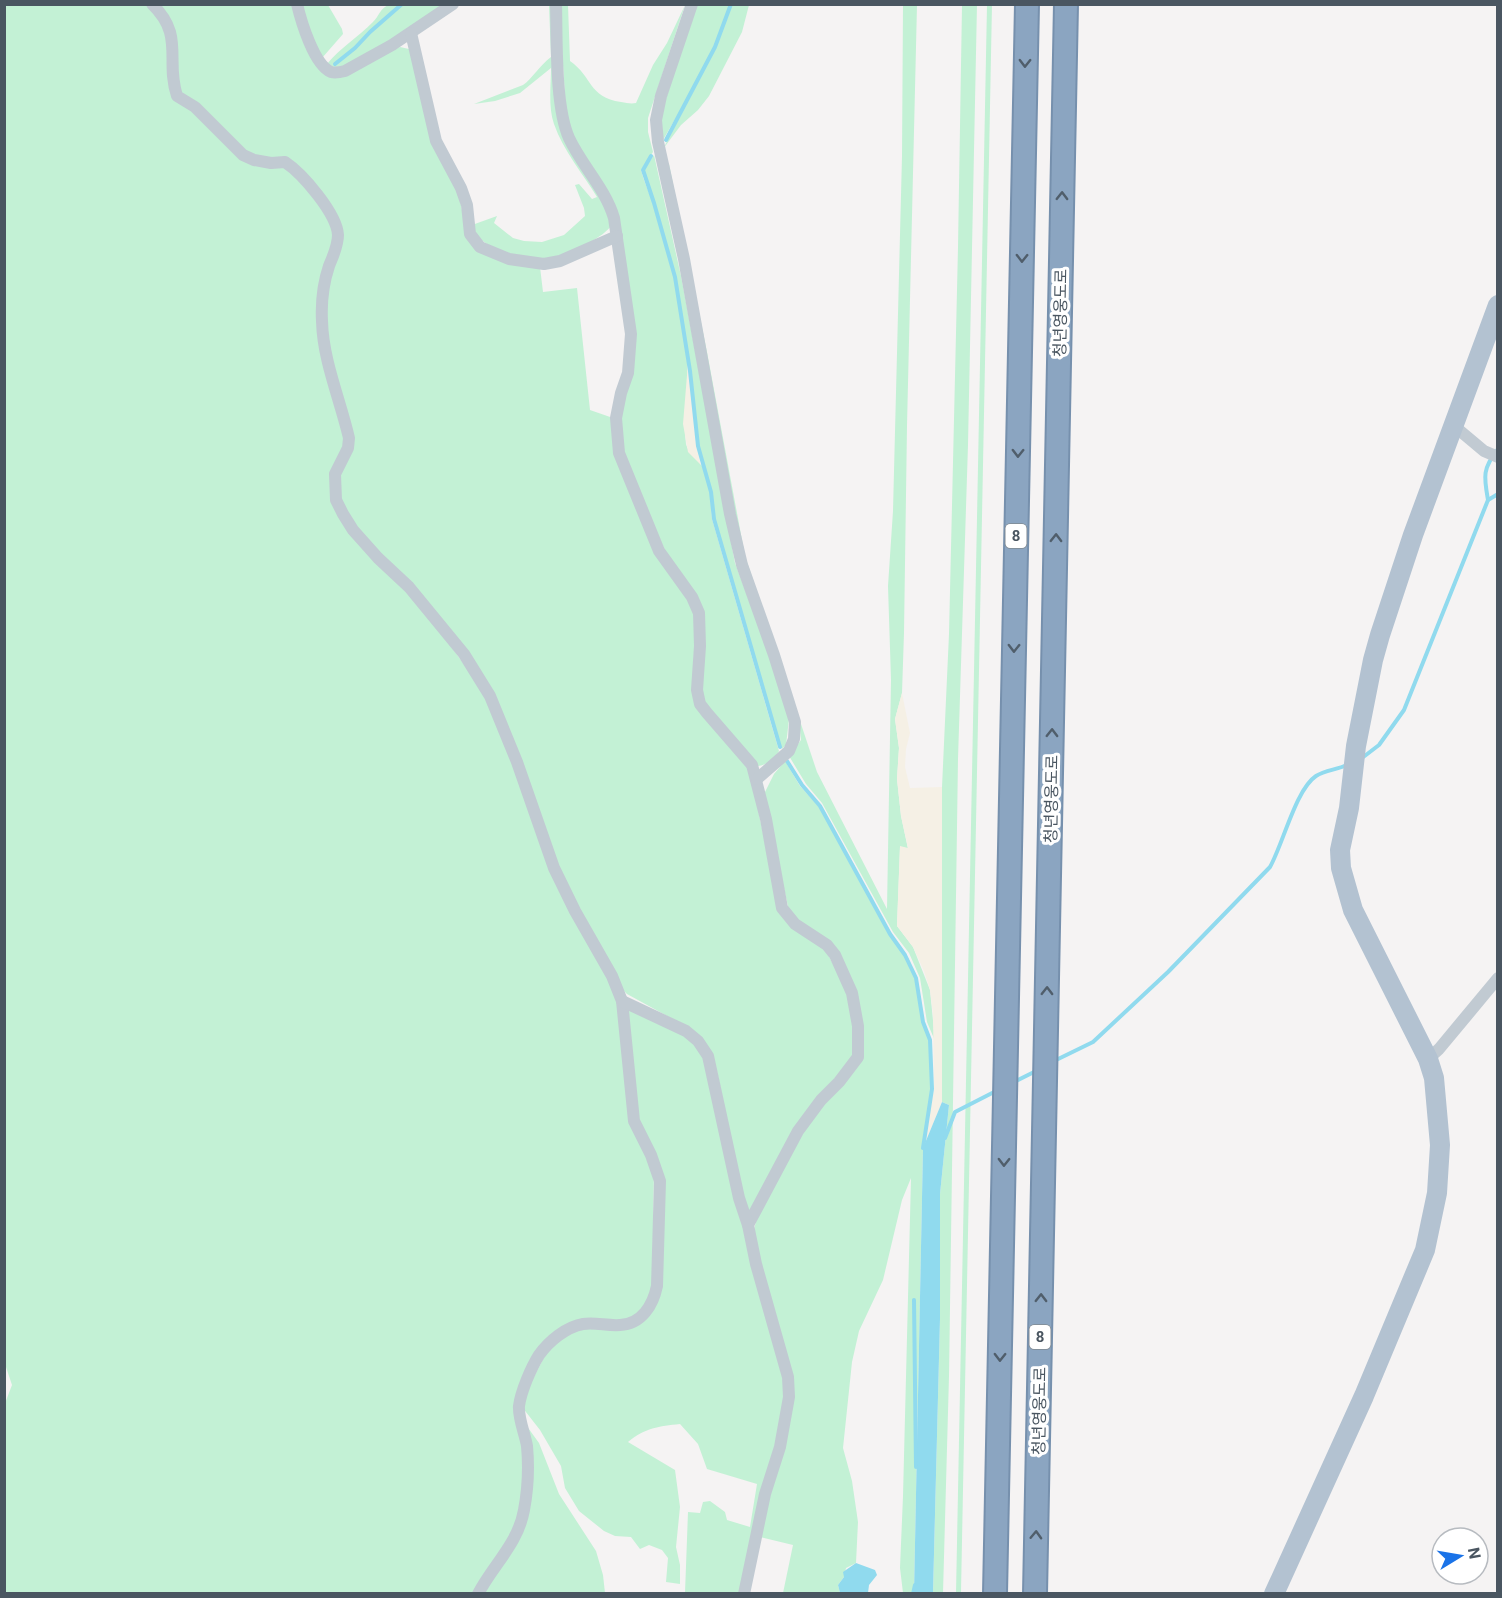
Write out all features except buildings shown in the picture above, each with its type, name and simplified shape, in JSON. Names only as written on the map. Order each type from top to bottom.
[{"type":"highway","name":"8","points":[[995,1593],[1027,4]]},
{"type":"highway","name":"청년영웅도로","points":[[1035,1593],[1066,4]]},
{"type":"main road","points":[[1274,1593],[1364,1396],[1425,1250],[1437,1193],[1440,1145],[1434,1078],[1428,1059],[1353,910],[1341,868],[1340,850],[1349,808],[1356,746],[1372,660],[1497,305]]},
{"type":"street","points":[[152,4],[170,27],[172,74],[177,96],[195,107],[243,155],[271,163],[285,162],[295,169],[322,202],[336,224],[338,236],[325,284],[322,321],[324,342],[349,438],[348,448],[335,474],[336,500],[352,530],[409,587],[464,654],[490,696],[517,762],[554,868],[575,911],[612,976],[622,1001],[634,1121],[651,1155],[660,1181],[657,1286],[654,1299],[649,1310],[632,1322],[622,1325],[595,1323],[574,1327],[548,1344],[538,1356],[519,1407],[527,1446],[528,1474],[524,1513],[509,1549],[478,1593]]},
{"type":"street","points":[[297,4],[312,48],[319,60],[330,71],[345,71],[411,33],[453,4]]},
{"type":"street","points":[[556,4],[560,96],[565,127],[580,157],[609,202],[617,236],[631,334],[628,373],[616,418],[619,453],[659,551],[692,597],[699,613],[700,646],[697,690],[700,704],[752,765],[757,779],[782,908],[795,924],[827,945],[835,955],[852,993],[858,1026],[858,1057],[798,1131],[748,1225]]},
{"type":"street","points":[[692,4],[661,96],[656,120],[658,142],[684,259],[732,524],[742,565],[795,722],[794,739],[789,751],[757,779]]},
{"type":"street","points":[[411,33],[436,141],[461,188],[468,205],[470,234],[480,247],[509,259],[544,264],[560,261],[617,236]]},
{"type":"street","points":[[1453,425],[1484,451],[1497,457]]},
{"type":"street","points":[[1428,1059],[1497,978]]},
{"type":"street","points":[[622,1001],[686,1031],[698,1041],[708,1056],[739,1198],[788,1377],[789,1397],[780,1447],[765,1494],[744,1593]]},
{"type":"green space","points":[[977,4],[968,445],[958,759],[949,1376],[943,1593],[933,1594],[940,1319],[940,1194],[949,1105],[942,1102],[942,787],[949,634],[962,5]]},
{"type":"green space","points":[[992,4],[961,1592],[956,1594],[987,5]]},
{"type":"green space","points":[[5,5],[148,5],[167,28],[170,74],[193,109],[231,148],[285,164],[320,203],[336,236],[319,300],[347,438],[334,501],[433,621],[488,698],[541,840],[620,1002],[629,1102],[654,1170],[652,1298],[631,1320],[559,1332],[522,1388],[526,1473],[516,1527],[476,1593],[5,1594],[4,1406],[12,1385],[4,1361]]},
{"type":"green space","points":[[156,5],[293,5],[329,75],[400,47],[409,49],[458,190],[467,236],[540,267],[543,292],[577,288],[590,410],[613,418],[614,436],[679,583],[695,613],[693,690],[749,767],[779,909],[824,947],[849,994],[855,1026],[854,1057],[752,1211],[746,1213],[717,1071],[689,1028],[627,994],[622,989],[557,867],[492,695],[355,528],[339,500],[338,475],[351,449],[326,342],[325,300],[341,236],[313,186],[271,160],[244,152],[180,94]]},
{"type":"green space","points":[[301,5],[328,5],[342,29],[343,34],[322,58],[316,47]]},
{"type":"green space","points":[[388,5],[443,5],[390,42],[337,69],[327,64],[373,22]]},
{"type":"green space","points":[[549,5],[553,5],[562,128],[606,203],[612,225],[600,236],[573,251],[547,259],[538,259],[515,256],[492,247],[483,241],[472,225],[497,216],[494,223],[513,238],[542,242],[564,235],[585,216],[575,185],[579,184],[592,199],[597,197],[568,152],[554,124],[550,103],[551,68],[520,93],[495,101],[474,104],[523,85],[551,57]]},
{"type":"green space","points":[[559,5],[568,5],[570,61],[602,96],[621,102],[636,103],[685,5],[648,118],[648,132],[653,152],[641,170],[665,242],[682,322],[688,371],[686,444],[702,466],[707,478],[712,519],[779,751],[770,761],[758,766],[703,702],[703,632],[621,452],[619,418],[631,373],[620,236],[567,126]]},
{"type":"green space","points":[[695,5],[729,5],[725,22],[710,57],[663,140],[660,118]]},
{"type":"green space","points":[[732,5],[749,5],[742,32],[709,96],[698,110],[681,125],[663,149],[716,48]]},
{"type":"green space","points":[[903,5],[917,5],[904,633],[902,693],[895,719],[899,748],[897,779],[908,849],[900,847],[897,926],[913,947],[930,990],[935,1041],[927,1022],[920,978],[909,953],[893,932],[822,803],[806,784],[789,756],[801,740],[800,730],[743,558],[666,161],[669,164],[707,352],[745,556],[817,772],[887,909],[891,680],[888,586],[893,511],[902,156]]},
{"type":"green space","points":[[654,155],[681,276],[735,563],[763,638],[789,719],[786,745],[782,749],[743,623],[715,519],[712,492],[699,446],[691,371],[676,277],[644,170]]},
{"type":"green space","points":[[785,761],[800,786],[819,807],[889,935],[905,956],[915,978],[923,1023],[929,1041],[931,1089],[923,1148],[914,1593],[903,1593],[900,1568],[911,1178],[902,1200],[883,1280],[859,1331],[852,1362],[843,1448],[852,1481],[858,1522],[856,1563],[846,1568],[844,1577],[838,1585],[840,1593],[783,1593],[793,1545],[760,1537],[793,1398],[754,1230],[756,1221],[801,1133],[860,1058],[837,953],[790,915],[763,796],[774,774]]},
{"type":"green space","points":[[627,1007],[686,1032],[707,1057],[787,1397],[742,1593],[685,1593],[688,1512],[700,1513],[703,1502],[710,1501],[725,1512],[727,1520],[750,1527],[757,1484],[707,1469],[698,1444],[680,1424],[652,1428],[628,1442],[675,1470],[680,1507],[676,1547],[680,1565],[680,1584],[666,1582],[668,1558],[662,1550],[649,1545],[640,1549],[631,1537],[615,1536],[604,1531],[579,1511],[565,1488],[561,1466],[540,1430],[522,1407],[527,1390],[550,1346],[575,1329],[595,1327],[652,1312],[663,1181],[637,1121]]},
{"type":"green space","points":[[526,1425],[539,1443],[559,1494],[596,1551],[603,1575],[605,1593],[481,1594],[521,1529]]},
{"type":"sand","points":[[688,363],[696,446],[701,465],[688,452],[683,424]]},
{"type":"sand","points":[[902,693],[910,733],[905,767],[910,788],[942,787],[942,1102],[923,1148],[934,1089],[933,1014],[930,990],[924,971],[913,947],[897,926],[900,846],[908,848],[901,816],[897,779],[899,748],[895,719]]},
{"type":"water","points":[[942,1102],[949,1105],[940,1194],[940,1319],[933,1593],[914,1593],[923,1148]]},
{"type":"water","points":[[856,1563],[875,1570],[877,1575],[869,1585],[868,1593],[840,1593],[838,1585],[844,1577],[843,1572]]},
{"type":"waterway","points":[[335,64],[402,4]]},
{"type":"waterway","points":[[666,140],[715,47],[731,4]]},
{"type":"waterway","points":[[651,156],[643,170],[675,277],[690,371],[698,446],[711,492],[714,519],[780,747]]},
{"type":"waterway","points":[[1488,500],[1486,473],[1489,462],[1498,449]]},
{"type":"waterway","points":[[1362,758],[1379,745],[1404,710],[1488,500],[1498,494]]},
{"type":"waterway","points":[[787,761],[802,785],[820,806],[916,978],[923,1022],[930,1040],[932,1089],[923,1148]]},
{"type":"waterway","points":[[1052,1062],[1093,1042],[1168,972],[1270,867],[1296,804],[1309,783],[1319,774],[1347,765]]},
{"type":"waterway","points":[[1012,1083],[1038,1070]]},
{"type":"waterway","points":[[945,1138],[955,1112],[998,1090]]},
{"type":"waterway","points":[[914,1300],[916,1467]]},
{"type":"waterway","points":[[913,1594],[915,1585]]}]
